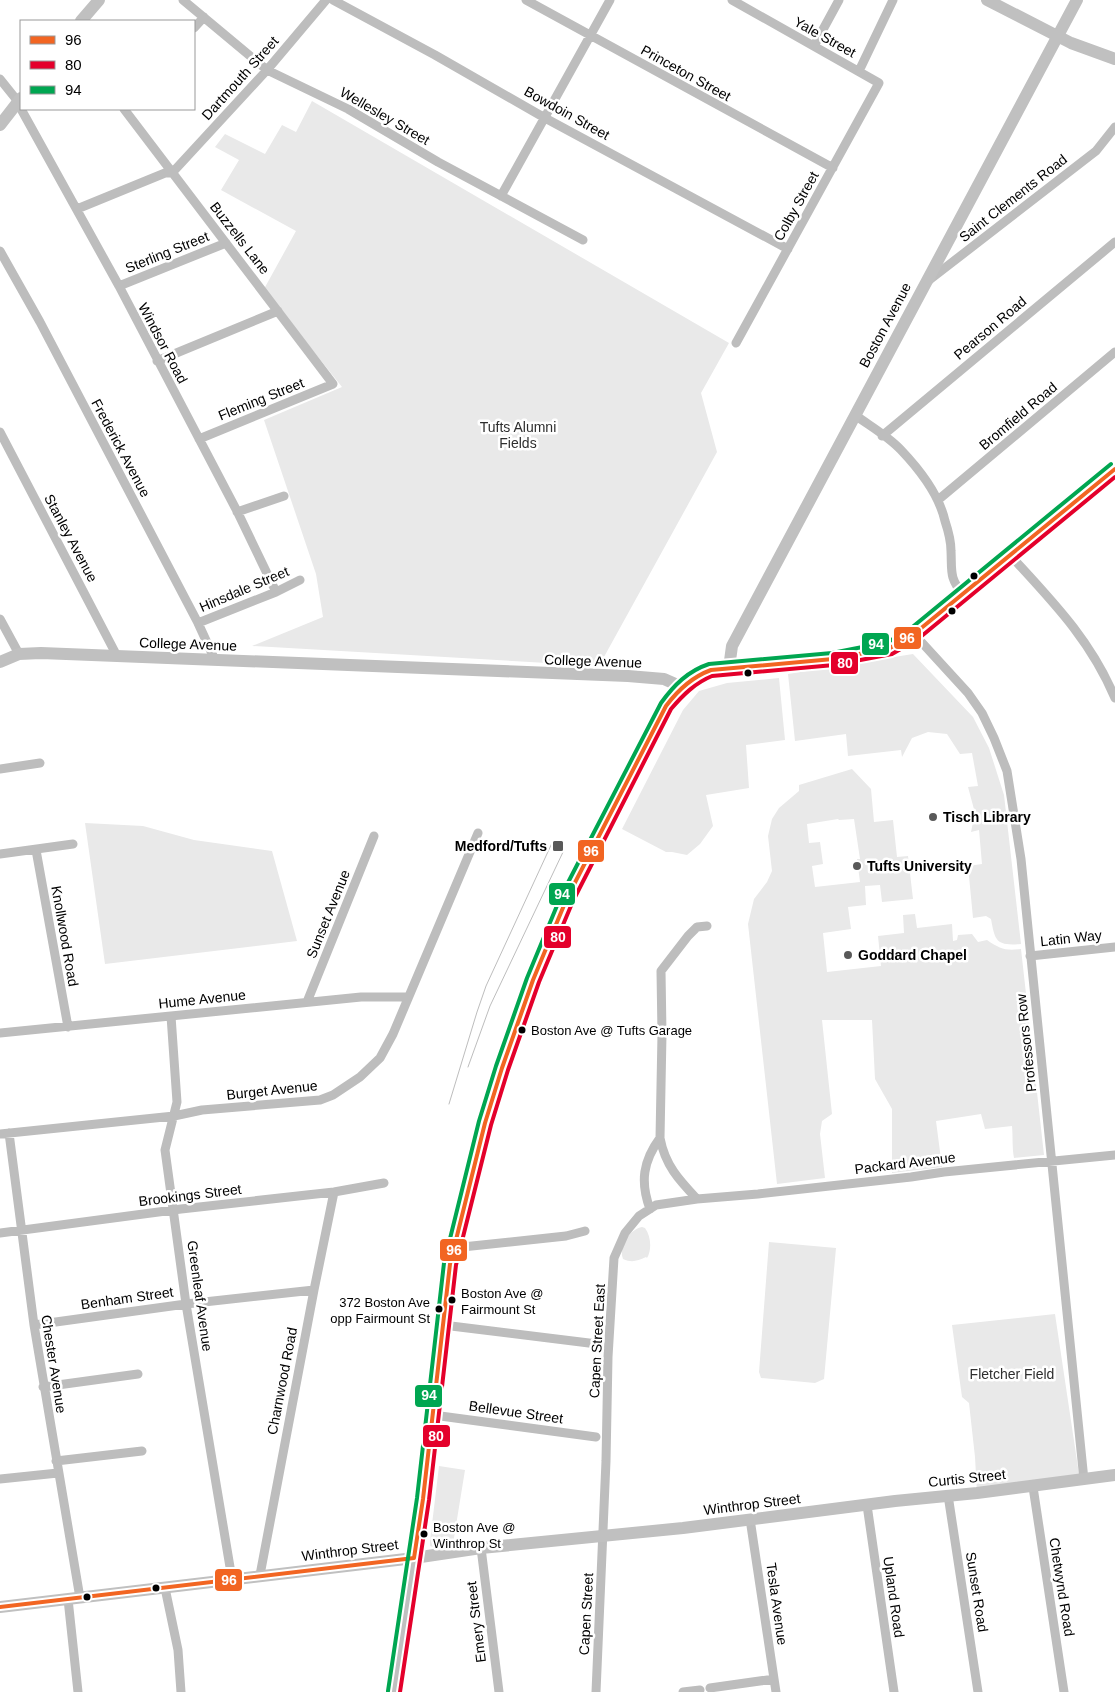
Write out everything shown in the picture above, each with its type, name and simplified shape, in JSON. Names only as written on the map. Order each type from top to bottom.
[{"type":"street","points":[[83,20],[99,0]]},
{"type":"street","name":"Wellesley Street","points":[[183,0],[267,70],[348,109],[438,162],[583,240]]},
{"type":"street","name":"Dartmouth Street","points":[[172,173],[267,70],[326,0]]},
{"type":"street","name":"Bowdoin Street","points":[[333,0],[435,54],[545,118],[788,249]]},
{"type":"street","name":"Princeton Street","points":[[526,0],[833,168]]},
{"type":"street","points":[[501,196],[610,0]]},
{"type":"street","name":"Yale Street","points":[[732,0],[743,3],[879,83]]},
{"type":"street","points":[[814,46],[840,0]]},
{"type":"street","points":[[859,71],[893,0]]},
{"type":"street","points":[[987,0],[1070,43],[1115,59]]},
{"type":"street","name":"Boston Avenue","points":[[729,668],[732,646],[1077,0]]},
{"type":"street","points":[[195,27],[204,17]]},
{"type":"street","name":"Windsor Road","points":[[0,80],[20,103]]},
{"type":"street","name":"Colby Street","points":[[736,343],[879,83]]},
{"type":"street","points":[[0,125],[20,105]]},
{"type":"street","name":"Windsor Road","points":[[24,110],[199,439],[276,592]]},
{"type":"street","name":"Buzzells Lane","points":[[125,110],[333,384]]},
{"type":"street","name":"Saint Clements Road","points":[[924,285],[1096,151],[1115,127]]},
{"type":"street","points":[[77,208],[165,173],[172,173]]},
{"type":"street","name":"Sterling Street","points":[[118,286],[226,242]]},
{"type":"street","name":"Pearson Road","points":[[882,436],[1115,242]]},
{"type":"street","name":"Frederick Avenue","points":[[0,251],[40,322],[198,622],[215,660]]},
{"type":"street","points":[[157,361],[278,311]]},
{"type":"street","name":"Bromfield Road","points":[[938,500],[1115,352]]},
{"type":"street","name":"Fleming Street","points":[[199,439],[333,384]]},
{"type":"street","points":[[855,415],[900,449],[930,486],[938,500],[945,520],[951,550],[950,569],[955,584],[963,594]]},
{"type":"street","name":"Stanley Avenue","points":[[0,432],[117,656]]},
{"type":"street","points":[[394,1692],[423,1499],[453,1248],[485,1123],[496,1086],[544,951],[567,898],[666,706],[682,687],[702,673],[715,669],[834,659],[890,648],[914,634],[1114,472]]},
{"type":"street","points":[[237,512],[284,496]]},
{"type":"street","points":[[1010,555],[1059,608],[1084,640],[1115,698]]},
{"type":"street","name":"Hinsdale Street","points":[[198,622],[276,592],[300,580]]},
{"type":"street","points":[[0,619],[19,654]]},
{"type":"street","name":"Professors Row","points":[[914,634],[968,693],[994,738],[1007,771],[1020,859],[1084,1480]]},
{"type":"street","name":"College Avenue","points":[[0,662],[19,654],[41,653],[613,676],[664,679],[682,687]]},
{"type":"street","points":[[0,768],[40,763]]},
{"type":"street","name":"Burget Avenue","points":[[4,1134],[174,1116],[202,1110],[320,1100],[333,1095],[360,1077],[380,1058],[393,1034],[478,833]]},
{"type":"street","name":"Sunset Avenue","points":[[307,1002],[374,836]]},
{"type":"street","points":[[0,854],[73,844]]},
{"type":"street","name":"Knollwood Road","points":[[36,850],[68,1027]]},
{"type":"street","points":[[697,1199],[675,1175],[667,1163],[660,1138],[661,971],[697,927],[707,926]]},
{"type":"street","name":"Latin Way","points":[[1030,956],[1115,947]]},
{"type":"street","name":"Hume Avenue","points":[[0,1033],[361,997],[408,997]]},
{"type":"street","name":"Greenleaf Avenue","points":[[171,1016],[177,1102],[165,1150],[186,1304],[232,1578]]},
{"type":"street","name":"Chester Avenue","points":[[4,1134],[21,1230],[43,1387],[58,1472],[74,1599],[78,1692]]},
{"type":"street","points":[[650,1209],[643,1175],[649,1152],[660,1138]]},
{"type":"street","name":"Packard Avenue","points":[[697,1199],[1115,1155]]},
{"type":"street","name":"Brookings Street","points":[[0,1232],[334,1192],[384,1183]]},
{"type":"street","name":"Charnwood Road","points":[[260,1575],[334,1192]]},
{"type":"street","name":"Capen Street East","points":[[604,1537],[608,1356],[614,1258],[625,1233],[639,1216],[656,1205],[697,1199]]},
{"type":"street","points":[[453,1248],[566,1236],[585,1231]]},
{"type":"street","name":"Benham Street","points":[[34,1325],[186,1304],[314,1290]]},
{"type":"street","points":[[443,1325],[597,1344]]},
{"type":"street","points":[[43,1387],[138,1374]]},
{"type":"street","name":"Bellevue Street","points":[[433,1415],[596,1437]]},
{"type":"street","points":[[56,1461],[142,1451]]},
{"type":"street","points":[[0,1479],[58,1472]]},
{"type":"street","name":"Curtis Street","points":[[822,1510],[1115,1475]]},
{"type":"street","name":"Chetwynd Road","points":[[1033,1486],[1064,1692]]},
{"type":"street","name":"Sunset Road","points":[[948,1495],[978,1692]]},
{"type":"street","name":"Upland Road","points":[[867,1505],[894,1692]]},
{"type":"street","name":"Winthrop Street","points":[[0,1608],[232,1578],[414,1558],[481,1548],[604,1537],[822,1510]]},
{"type":"street","name":"Tesla Avenue","points":[[750,1519],[776,1692]]},
{"type":"street","name":"Capen Street","points":[[596,1692],[604,1537]]},
{"type":"street","name":"Emery Street","points":[[481,1548],[499,1692]]},
{"type":"street","points":[[165,1588],[178,1650],[181,1692]]},
{"type":"street","points":[[710,1688],[774,1679]]},
{"type":"street","points":[[683,1692],[700,1690]]},
{"type":"green space","name":"Tufts Alumni Fields","points":[[312,101],[729,343],[701,393],[717,452],[599,666],[252,646],[323,617],[316,574],[264,420],[342,387],[264,289],[296,231],[221,190],[239,160],[215,147],[225,134],[265,154],[282,125],[296,132]]},
{"type":"green space","points":[[913,654],[973,717],[989,748],[1004,795],[1021,944],[1002,943],[996,937],[991,919],[986,916],[973,918],[968,866],[982,864],[979,830],[971,832],[975,813],[968,787],[978,786],[972,753],[960,754],[947,734],[928,732],[912,738],[902,757],[901,750],[848,756],[846,734],[795,741],[788,674]]},
{"type":"green space","points":[[779,678],[785,740],[746,745],[749,788],[706,795],[713,826],[700,844],[687,855],[666,852],[622,829],[683,710],[699,691],[727,683]]},
{"type":"green space","points":[[852,769],[871,789],[874,822],[893,820],[897,857],[908,856],[913,899],[882,902],[880,885],[865,886],[866,905],[848,907],[851,929],[823,933],[827,972],[881,966],[878,936],[904,933],[903,915],[915,914],[917,928],[952,924],[953,941],[957,940],[958,935],[972,934],[978,942],[987,940],[1003,949],[1021,949],[1044,1155],[1014,1158],[1012,1126],[985,1129],[981,1114],[936,1121],[942,1167],[892,1173],[892,1109],[875,1079],[872,1020],[822,1020],[832,1114],[822,1121],[820,1134],[825,1178],[777,1184],[748,924],[754,899],[767,882],[772,871],[768,836],[772,819],[779,808],[799,791],[799,785]],"holes":[[[854,819],[860,859],[857,859],[860,882],[815,887],[812,866],[823,864],[820,842],[809,843],[807,824]]]},
{"type":"green space","points":[[85,823],[143,826],[194,840],[272,851],[297,941],[105,964]]},
{"type":"green space","points":[[642,1227],[647,1231],[650,1239],[650,1251],[647,1258],[632,1261],[623,1259],[623,1244],[633,1231]]},
{"type":"green space","points":[[769,1242],[836,1248],[824,1379],[815,1383],[761,1378],[759,1372]]},
{"type":"green space","name":"Fletcher Field","points":[[1055,1314],[1080,1481],[977,1493],[969,1403],[962,1397],[952,1325]]},
{"type":"green space","points":[[439,1466],[465,1470],[453,1544],[433,1547],[430,1546],[430,1541]]},
{"type":"tram line","points":[[449,1104],[486,986],[552,843]]},
{"type":"tram line","points":[[468,1067],[490,1006],[564,850]]},
{"type":"transit line","name":"94","points":[[388,1691],[417,1498],[444,1263],[479,1121],[527,978],[561,896],[661,703],[682,679],[709,664],[832,653],[888,642],[910,629],[1111,464]]},
{"type":"transit line","name":"96","points":[[0,1607],[414,1558],[423,1499],[450,1264],[485,1123],[533,980],[567,898],[666,706],[686,685],[698,676],[711,670],[833,659],[890,648],[914,634],[1115,469]]},
{"type":"transit line","name":"80","points":[[400,1692],[429,1500],[456,1265],[491,1125],[539,982],[573,901],[671,709],[690,690],[712,676],[834,665],[892,654],[918,639],[1115,477]]},
{"type":"place","name":"Tisch Library","points":[[933,817]]},
{"type":"place","name":"Medford/Tufts","points":[[558,846]]},
{"type":"place","name":"Tufts University","points":[[857,866]]},
{"type":"place","name":"Goddard Chapel","points":[[848,955]]},
{"type":"place","name":"Boston Ave @ Tufts Garage","points":[[522,1030]]},
{"type":"place","name":"Boston Ave @ Fairmount St","points":[[452,1300]]},
{"type":"place","name":"372 Boston Ave opp Fairmount St","points":[[439,1309]]},
{"type":"place","name":"Boston Ave @ Winthrop St","points":[[424,1534]]}]
